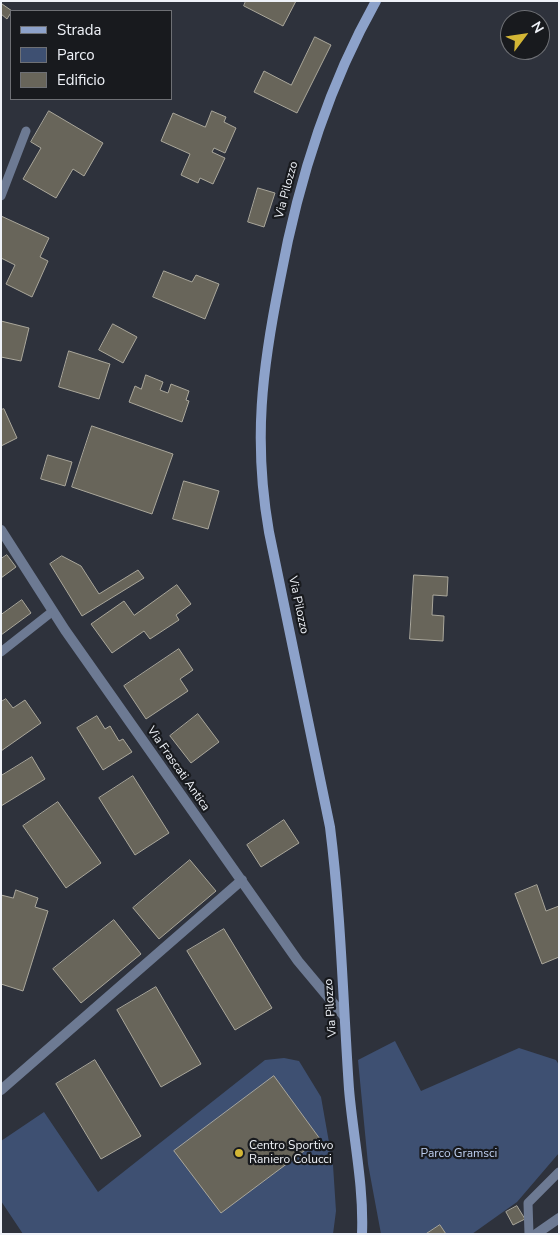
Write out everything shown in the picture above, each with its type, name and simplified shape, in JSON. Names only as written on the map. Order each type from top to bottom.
[{"type":"main road","name":"Via Pilozzo","points":[[363,1232],[344,1016],[337,891],[330,827],[267,521],[261,471],[260,413],[269,334],[296,199],[317,132],[340,72],[376,1]]},
{"type":"street","name":"Via Frascati Antica","points":[[1,530],[53,611],[298,961],[344,1016]]},
{"type":"street","points":[[1,1090],[242,880]]},
{"type":"street","points":[[536,1234],[559,1218]]},
{"type":"lane","points":[[1,196],[26,132]]},
{"type":"lane","points":[[1,652],[53,611]]},
{"type":"lane","points":[[529,1234],[528,1203],[559,1172]]},
{"type":"green space","name":"Parco Gramsci","points":[[395,1041],[421,1091],[519,1048],[556,1060],[559,1065],[559,1153],[517,1202],[472,1234],[446,1234],[440,1225],[426,1234],[381,1234],[368,1164],[358,1060]]},
{"type":"green space","name":"Centro Sportivo Raniero Colucci","points":[[284,1058],[299,1061],[321,1097],[333,1165],[336,1211],[333,1234],[23,1234],[1,1201],[1,1141],[44,1112],[98,1192],[265,1060]]},
{"type":"building","points":[[246,1],[296,1],[283,26],[244,6]]},
{"type":"building","points":[[2,4],[11,10],[7,19],[1,14]]},
{"type":"building","points":[[315,37],[331,45],[297,113],[254,92],[264,71],[291,85]]},
{"type":"building","points":[[49,111],[103,143],[84,176],[73,169],[56,198],[23,179],[41,148],[31,142]]},
{"type":"building","points":[[212,111],[226,117],[224,122],[236,128],[225,153],[214,148],[212,152],[225,158],[213,184],[200,178],[198,183],[181,175],[190,154],[161,141],[173,113],[205,127]]},
{"type":"building","points":[[258,188],[275,193],[264,227],[248,222]]},
{"type":"building","points":[[1,216],[49,238],[40,257],[48,261],[32,297],[6,284],[15,265],[1,258]]},
{"type":"building","points":[[164,271],[192,282],[196,275],[219,284],[205,319],[153,297]]},
{"type":"building","points":[[1,321],[29,328],[21,361],[1,357]]},
{"type":"building","points":[[113,324],[137,337],[123,363],[99,350]]},
{"type":"building","points":[[69,351],[110,364],[99,399],[59,387]]},
{"type":"building","points":[[146,375],[163,382],[160,390],[168,393],[171,384],[189,391],[186,400],[189,401],[182,422],[129,402],[135,386],[141,389]]},
{"type":"building","points":[[4,409],[17,438],[1,446],[1,410]]},
{"type":"building","points":[[92,426],[173,454],[152,514],[72,487]]},
{"type":"building","points":[[48,455],[72,462],[65,486],[41,479]]},
{"type":"building","points":[[184,481],[219,491],[208,529],[173,519]]},
{"type":"building","points":[[7,555],[16,567],[1,578],[1,559]]},
{"type":"building","points":[[62,556],[81,566],[99,594],[138,570],[144,578],[82,616],[50,564]]},
{"type":"building","points":[[414,575],[448,577],[447,596],[433,595],[432,615],[444,616],[443,641],[410,639]]},
{"type":"building","points":[[177,585],[191,604],[176,615],[179,620],[150,639],[144,631],[112,653],[91,624],[124,601],[134,615]]},
{"type":"building","points":[[22,600],[31,613],[1,635],[1,615]]},
{"type":"building","points":[[179,649],[193,670],[180,679],[188,691],[146,719],[124,686]]},
{"type":"building","points":[[6,699],[13,708],[25,700],[41,723],[1,751],[1,702]]},
{"type":"building","points":[[198,714],[219,742],[191,763],[170,736]]},
{"type":"building","points":[[97,716],[105,729],[110,726],[119,741],[123,739],[132,752],[103,770],[77,728]]},
{"type":"building","points":[[32,757],[45,779],[1,806],[1,776]]},
{"type":"building","points":[[133,776],[169,833],[135,855],[99,798]]},
{"type":"building","points":[[58,802],[101,863],[66,888],[23,826]]},
{"type":"building","points":[[284,820],[299,843],[261,867],[247,845]]},
{"type":"building","points":[[190,860],[216,891],[159,939],[133,908]]},
{"type":"building","points":[[537,885],[546,911],[559,906],[559,957],[542,964],[515,894]]},
{"type":"building","points":[[16,890],[38,898],[35,907],[48,911],[23,991],[1,984],[1,895],[13,898]]},
{"type":"building","points":[[114,920],[141,954],[81,1003],[53,969]]},
{"type":"building","points":[[224,929],[272,1008],[235,1030],[187,951]]},
{"type":"building","points":[[156,987],[201,1064],[161,1087],[117,1010]]},
{"type":"building","points":[[95,1060],[141,1136],[101,1159],[56,1084]]},
{"type":"building","points":[[274,1076],[320,1139],[221,1213],[174,1151]]},
{"type":"building","points":[[517,1206],[525,1219],[513,1225],[506,1212]]},
{"type":"building","points":[[440,1225],[446,1234],[426,1234]]},
{"type":"place","name":"Centro Sportivo Raniero Colucci","points":[[239,1153]]}]
